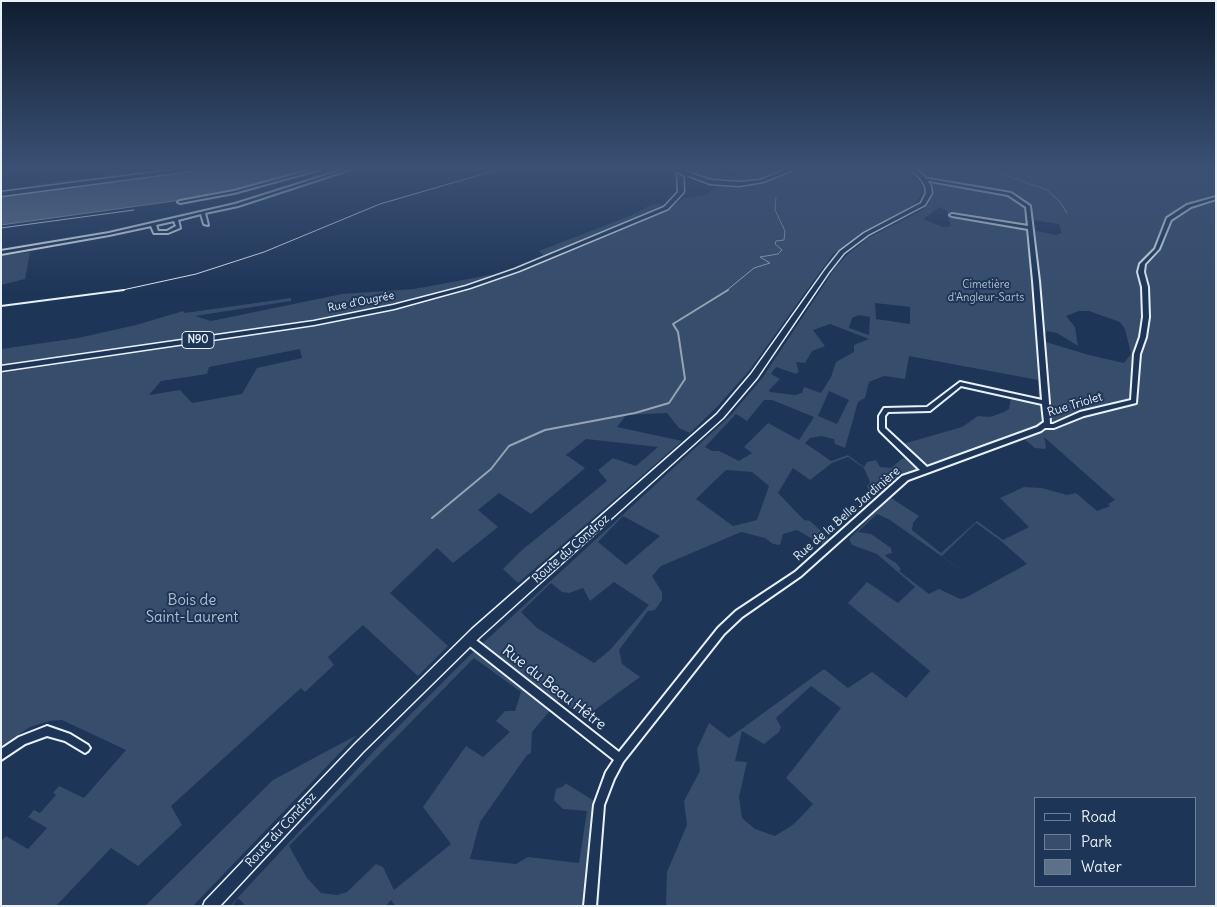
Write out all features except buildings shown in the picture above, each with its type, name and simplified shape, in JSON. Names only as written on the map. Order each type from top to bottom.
[{"type":"main road","name":"Rue d'Ougrée","points":[[1,370],[314,323],[394,307],[468,287],[534,263],[658,211]]},
{"type":"main road","name":"Route du Condroz","points":[[210,906],[352,756],[470,640],[720,416],[766,360],[842,252],[871,232],[911,211]]},
{"type":"street","points":[[1,253],[59,244],[208,211]]},
{"type":"street","points":[[1029,211],[1048,419],[1045,426]]},
{"type":"street","name":"Rue Triolet","points":[[1045,426],[1054,426],[1082,414],[1134,401],[1136,354],[1143,337],[1146,317],[1145,288],[1141,272],[1143,264],[1157,250],[1169,219],[1181,211]]},
{"type":"street","points":[[202,213],[206,224]]},
{"type":"street","points":[[952,215],[1031,228]]},
{"type":"street","points":[[153,224],[156,232],[168,232],[178,226],[176,219]]},
{"type":"street","points":[[925,470],[882,429],[882,416],[886,410],[928,409],[960,384],[1046,403]]},
{"type":"street","name":"Rue de la Belle Jardinière","points":[[590,906],[599,805],[610,776],[620,759],[721,631],[738,614],[798,574],[905,478],[1045,426]]},
{"type":"street","name":"Rue du Beau Hêtre","points":[[470,640],[620,759]]},
{"type":"street","points":[[1,755],[22,740],[47,731],[67,737],[85,748]]},
{"type":"green space","name":"Bois de Saint-Laurent","points":[[639,211],[904,211],[862,232],[833,254],[749,371],[716,408],[690,433],[679,428],[667,413],[626,415],[617,427],[682,441],[518,583],[503,569],[522,550],[607,481],[598,470],[613,458],[636,466],[658,447],[586,439],[566,455],[585,468],[531,514],[499,493],[478,510],[498,527],[453,563],[437,548],[390,593],[448,646],[418,676],[363,625],[328,657],[334,665],[305,692],[301,688],[171,806],[182,825],[138,866],[111,848],[56,906],[1,906],[1,841],[6,836],[28,849],[47,828],[28,817],[34,810],[40,813],[56,795],[53,793],[59,786],[84,798],[126,750],[62,720],[49,721],[30,727],[1,746],[1,349],[78,338],[136,325],[183,311],[185,313],[291,298],[291,301],[195,316],[211,321],[342,294],[414,289],[490,275],[495,279],[548,260],[539,251]],"holes":[[[300,349],[302,358],[257,368],[242,394],[192,403],[180,390],[149,395],[161,381],[207,374],[209,367]]]},
{"type":"green space","name":"Cimetière d'Angleur-Sarts","points":[[934,211],[923,219],[943,227],[951,226],[947,211],[1216,211],[1216,906],[666,906],[667,872],[687,825],[684,801],[700,771],[697,749],[709,723],[729,738],[824,669],[848,688],[872,672],[906,698],[930,671],[848,603],[867,582],[898,603],[915,587],[877,554],[852,545],[849,539],[888,500],[880,494],[870,492],[867,487],[870,482],[864,468],[848,457],[832,463],[810,480],[793,468],[778,493],[804,520],[810,521],[828,537],[828,541],[823,545],[797,530],[783,534],[780,545],[773,544],[765,538],[741,532],[661,566],[652,576],[662,592],[662,600],[655,610],[648,611],[619,650],[622,664],[640,677],[585,717],[559,700],[532,732],[531,753],[527,755],[480,822],[470,859],[516,864],[528,857],[579,863],[587,811],[563,809],[554,800],[556,789],[564,786],[565,783],[604,807],[599,906],[395,906],[391,900],[386,906],[246,906],[238,898],[230,906],[374,751],[469,656],[730,416],[763,377],[835,268],[848,254],[868,238],[919,212]],"holes":[[[1034,220],[1059,224],[1062,233],[1056,235],[1036,231]],[[875,303],[910,307],[910,324],[876,319]],[[1079,311],[1089,311],[1120,322],[1125,329],[1131,354],[1124,363],[1046,342],[1045,335],[1047,331],[1057,333],[1078,346],[1075,327],[1066,316]],[[859,315],[870,317],[869,335],[849,328],[852,318]],[[830,324],[869,339],[854,345],[854,352],[836,362],[831,377],[821,393],[804,387],[802,393],[795,395],[770,392],[769,390],[780,379],[771,374],[776,367],[796,374],[799,372],[796,362],[805,363],[812,351],[825,346],[813,330]],[[909,356],[1038,380],[1039,405],[1011,398],[1009,409],[1004,412],[990,417],[978,416],[962,427],[903,444],[923,462],[915,466],[911,461],[903,458],[891,468],[880,467],[876,460],[867,462],[864,467],[848,455],[831,461],[805,443],[810,438],[821,436],[834,439],[835,444],[845,448],[858,402],[865,398],[869,382],[884,376],[905,379]],[[829,391],[849,400],[837,424],[818,416]],[[764,400],[772,400],[814,417],[799,440],[768,423],[744,447],[752,453],[739,461],[719,451],[712,451],[705,447],[736,414],[747,421]],[[1044,437],[1115,500],[1108,504],[1110,506],[1097,511],[1076,493],[1067,495],[1042,488],[1024,487],[1000,498],[1029,527],[1003,540],[977,521],[941,553],[912,530],[913,523],[919,516],[891,498],[906,483],[922,474],[1024,439],[1035,448],[1045,449]],[[726,470],[752,472],[769,486],[757,520],[733,526],[696,499]],[[877,514],[890,520],[974,579],[942,556],[976,523],[1001,541],[1027,564],[960,599],[939,589],[929,594],[899,571],[901,569],[896,563],[885,555],[892,553],[891,548],[871,534],[858,532]],[[623,516],[660,536],[626,565],[598,542]],[[614,582],[649,605],[610,650],[594,663],[537,628],[521,612],[551,583],[562,592],[569,593],[583,588],[590,601]],[[474,658],[521,692],[515,711],[505,711],[496,721],[510,732],[483,757],[466,746],[423,807],[451,844],[394,890],[383,867],[376,864],[347,892],[337,895],[321,893],[307,878],[289,846]],[[811,686],[841,708],[786,778],[813,804],[794,824],[775,836],[755,829],[742,818],[739,797],[747,762],[735,761],[742,731],[764,744],[779,732],[781,727],[776,718]]]},
{"type":"green space","points":[[30,252],[25,279],[1,285],[1,256]]},
{"type":"green space","points":[[357,735],[193,906],[145,906],[273,780]]},
{"type":"water","points":[[1,211],[100,211],[1,225]]},
{"type":"waterway","points":[[726,291],[754,268],[770,263],[760,257],[778,254],[782,250],[775,244],[776,241],[784,240],[785,231],[776,211]]},
{"type":"waterway","points":[[432,518],[491,469],[509,446],[545,430],[635,413],[669,403],[685,379],[678,332],[673,324],[728,290]]},
{"type":"railway","points":[[1,228],[124,211]]},
{"type":"railway","points":[[120,290],[196,274],[264,252],[362,211]]},
{"type":"railway","points":[[1,306],[120,290]]}]
